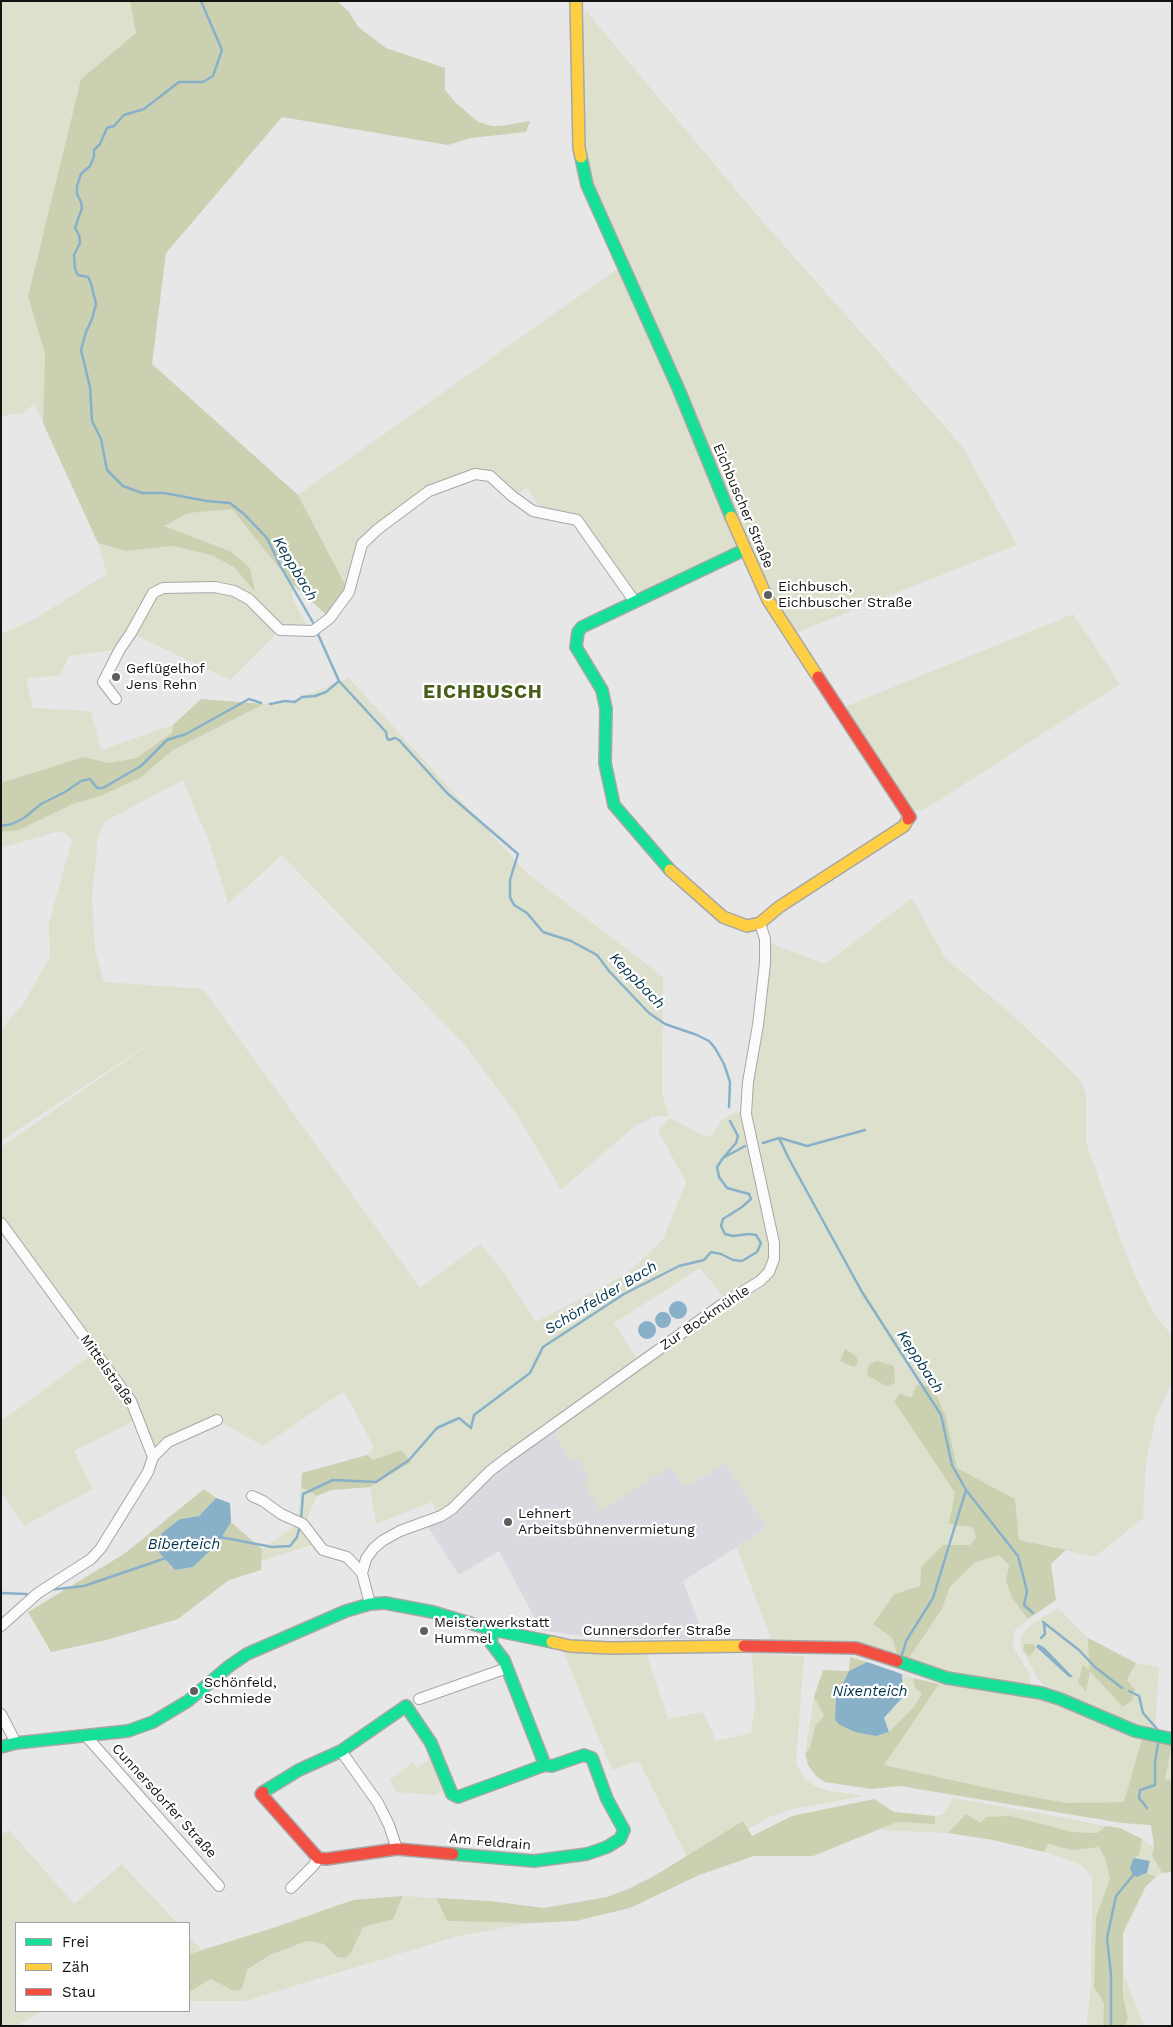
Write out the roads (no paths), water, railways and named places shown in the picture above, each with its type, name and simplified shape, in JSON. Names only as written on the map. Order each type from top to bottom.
[{"type":"street","name":"Eichbuscher Straße","points":[[576,1],[579,148],[587,184],[679,390],[744,550],[768,600],[910,817],[904,826],[779,907],[760,923]]},
{"type":"street","points":[[116,699],[103,682],[120,649],[154,593],[163,588],[215,587],[234,591],[248,599],[280,630],[322,625],[349,592],[362,544],[378,529],[429,491],[475,474],[490,476],[530,509],[577,520],[635,602]]},
{"type":"street","points":[[744,550],[582,627],[578,632],[576,647],[602,690],[606,709],[605,763],[614,805],[671,871],[723,917],[747,926],[760,923]]},
{"type":"street","name":"Zur Bockmühle","points":[[362,1573],[366,1559],[373,1549],[382,1542],[400,1532],[441,1516],[452,1509],[490,1471],[507,1458],[724,1303],[760,1281],[768,1272],[774,1260],[774,1243],[746,1114],[748,1082],[758,1026],[765,963],[765,939],[760,923]]},
{"type":"street","name":"Mittelstraße","points":[[1,1223],[132,1401],[153,1457]]},
{"type":"street","points":[[1,1626],[38,1593],[91,1559],[101,1548],[148,1472],[153,1457],[168,1442],[217,1420]]},
{"type":"street","points":[[252,1496],[263,1501],[281,1514],[300,1522],[323,1550],[347,1557],[362,1573],[370,1604]]},
{"type":"street","name":"Cunnersdorfer Straße","points":[[1,1747],[16,1743],[128,1731],[153,1722],[188,1701],[228,1667],[247,1654],[323,1620],[370,1604],[386,1603],[558,1644],[610,1648],[724,1646],[856,1648],[947,1678],[1041,1693],[1060,1699],[1135,1732],[1172,1739]]},
{"type":"street","points":[[291,1888],[314,1865],[318,1858],[261,1794],[269,1787],[299,1770],[341,1751],[406,1706],[431,1743],[452,1794],[458,1797],[545,1765],[504,1660],[491,1644],[493,1630]]},
{"type":"street","points":[[419,1699],[507,1668]]},
{"type":"street","points":[[1,1714],[16,1743]]},
{"type":"street","name":"Cunnersdorfer Straße","points":[[86,1736],[219,1886]]},
{"type":"street","points":[[341,1751],[378,1803],[389,1825],[397,1849]]},
{"type":"street","name":"Am Feldrain","points":[[318,1858],[326,1859],[397,1849],[534,1861],[587,1854],[607,1847],[623,1836],[624,1830],[607,1799],[592,1758],[584,1755],[552,1766],[545,1765]]},
{"type":"water","points":[[678,1301],[684,1304],[687,1310],[684,1316],[678,1319],[672,1316],[669,1310],[672,1304]]},
{"type":"water","points":[[663,1312],[669,1314],[671,1320],[669,1326],[663,1328],[657,1326],[655,1320],[657,1314]]},
{"type":"water","points":[[647,1321],[653,1324],[656,1330],[653,1336],[647,1339],[641,1336],[638,1330],[641,1324]]},
{"type":"water","name":"Biberteich","points":[[216,1498],[230,1503],[231,1522],[219,1542],[193,1567],[175,1570],[156,1549],[162,1533],[180,1519],[199,1516]]},
{"type":"water","points":[[1038,1644],[1044,1647],[1073,1677],[1069,1677],[1036,1647]]},
{"type":"water","name":"Nixenteich","points":[[867,1662],[902,1674],[903,1697],[884,1718],[889,1732],[876,1736],[855,1732],[840,1725],[835,1720],[836,1698],[849,1671]]},
{"type":"water","points":[[1134,1858],[1150,1861],[1147,1873],[1137,1877],[1132,1874],[1130,1867]]},
{"type":"waterway","name":"Keppbach","points":[[201,1],[222,50],[213,76],[203,82],[179,82],[144,109],[124,115],[114,126],[107,128],[100,144],[94,150],[94,157],[90,166],[81,174],[77,186],[77,194],[82,208],[75,228],[79,235],[80,243],[74,255],[75,269],[78,275],[88,277],[96,304],[81,350],[90,387],[92,421],[101,439],[107,470],[123,486],[142,493],[164,493],[230,503],[244,514],[267,538],[281,567],[315,626]]},
{"type":"waterway","name":"Keppbach","points":[[317,632],[339,681],[386,732],[387,738],[389,740],[395,738],[399,740],[447,793],[518,854],[510,880],[510,897],[514,905],[527,913],[543,932],[571,941],[597,955],[609,971],[649,1013],[665,1024],[709,1041],[724,1064],[730,1082],[729,1107]]},
{"type":"waterway","points":[[270,704],[285,701],[295,702],[302,697],[315,696],[326,692],[339,681]]},
{"type":"waterway","points":[[1,826],[12,824],[24,818],[41,804],[65,792],[81,781],[90,779],[97,788],[103,788],[141,766],[167,740],[186,734],[249,699],[261,703]]},
{"type":"waterway","name":"Keppbach","points":[[730,1121],[738,1136],[736,1143],[723,1158],[745,1146]]},
{"type":"waterway","points":[[780,1138],[807,1146],[865,1130]]},
{"type":"waterway","name":"Keppbach","points":[[763,1143],[779,1138],[862,1292],[941,1415],[952,1465],[966,1490],[1018,1556],[1027,1591],[1024,1605],[1033,1613]]},
{"type":"waterway","name":"Schönfelder Bach","points":[[301,1521],[303,1494],[333,1480],[376,1482],[409,1460],[437,1428],[459,1418],[471,1428],[474,1415],[530,1373],[543,1347],[624,1294],[679,1266],[704,1260],[711,1252],[721,1254],[733,1260],[742,1261],[757,1252],[761,1243],[756,1235],[733,1236],[725,1234],[721,1226],[723,1219],[751,1199],[749,1194],[727,1188],[719,1177],[717,1167],[723,1158]]},
{"type":"waterway","points":[[902,1655],[906,1641],[933,1598],[966,1490]]},
{"type":"waterway","name":"Schönfelder Bach","points":[[220,1537],[272,1547],[290,1546],[297,1537],[300,1526]]},
{"type":"waterway","name":"Schönfelder Bach","points":[[49,1590],[84,1586],[166,1558]]},
{"type":"waterway","name":"Schönfelder Bach","points":[[1,1593],[27,1594]]},
{"type":"waterway","name":"Keppbach","points":[[1043,1622],[1079,1650],[1095,1667],[1122,1688]]},
{"type":"waterway","points":[[1041,1638],[1045,1634],[1044,1624]]},
{"type":"waterway","name":"Keppbach","points":[[1129,1691],[1139,1696],[1143,1713],[1158,1730]]},
{"type":"waterway","points":[[1147,1808],[1139,1798],[1140,1790],[1155,1785],[1155,1762],[1158,1744]]},
{"type":"waterway","points":[[1111,2026],[1111,1974],[1107,1938],[1116,1896],[1135,1873]]},
{"type":"place","name":"Eichbusch, Eichbuscher Straße","points":[[768,595]]},
{"type":"place","name":"Geflügelhof Jens Rehn","points":[[116,677]]},
{"type":"place","name":"Lehnert Arbeitsbühnenvermietung","points":[[508,1522]]},
{"type":"place","name":"Meisterwerkstatt Hummel","points":[[424,1631]]},
{"type":"place","name":"Schönfeld, Schmiede","points":[[194,1691]]},
{"type":"district","name":"EICHBUSCH","points":[[483,692]]}]
